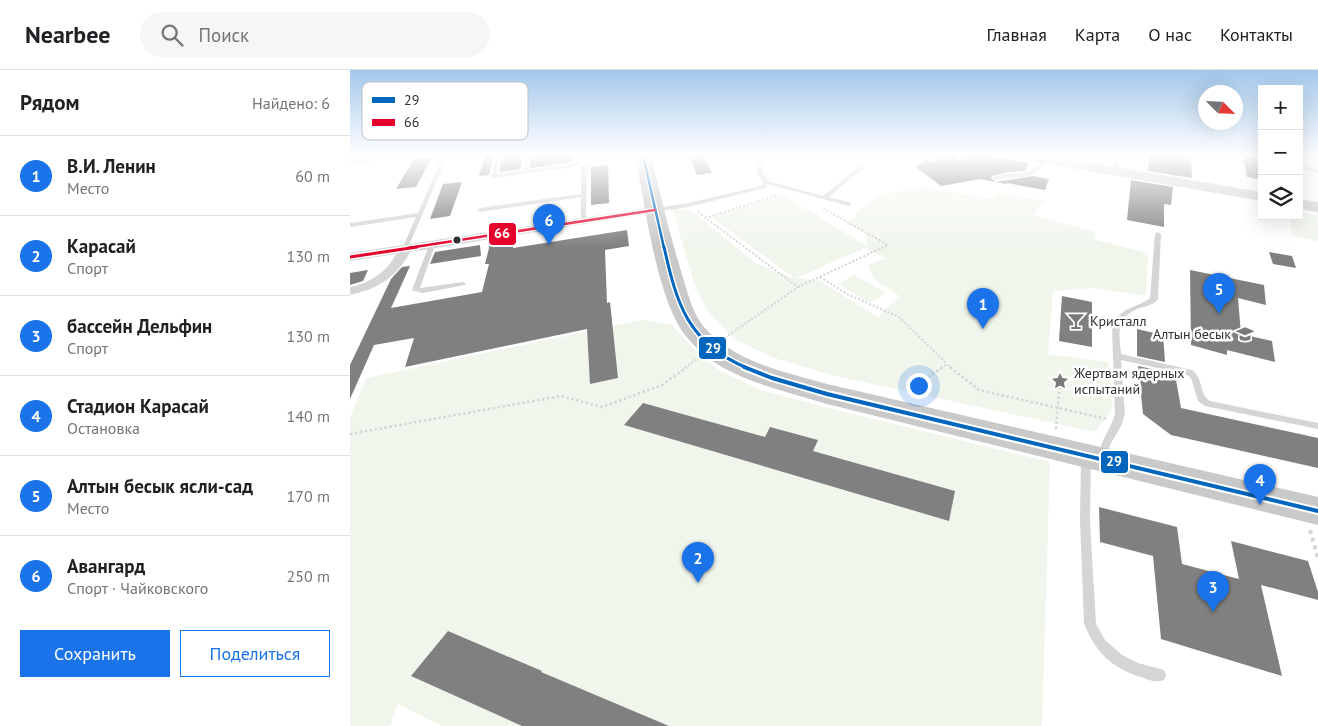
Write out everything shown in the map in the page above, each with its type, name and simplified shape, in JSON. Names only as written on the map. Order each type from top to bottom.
[{"type":"main road","points":[[650,186],[668,264],[681,308],[694,331],[711,347],[731,360],[772,378],[827,394],[1311,510]]},
{"type":"street","points":[[1191,186],[1258,197]]},
{"type":"street","points":[[1303,205],[1318,207]]},
{"type":"street","points":[[350,257],[655,210]]},
{"type":"street","points":[[350,291],[368,287],[382,278],[399,262],[405,249]]},
{"type":"lane","points":[[405,249],[433,186]]},
{"type":"lane","points":[[584,186],[584,221]]},
{"type":"lane","points":[[655,210],[688,205],[759,188],[762,186]]},
{"type":"lane","points":[[778,186],[849,204]]},
{"type":"lane","points":[[825,197],[839,186]]},
{"type":"lane","points":[[480,210],[584,194]]},
{"type":"lane","points":[[350,225],[420,215]]},
{"type":"lane","points":[[1158,234],[1154,299],[1129,311],[1117,320],[1115,326],[1120,414],[1118,422],[1095,457],[1085,521],[1090,624],[1094,636],[1102,647],[1123,663],[1136,670],[1159,675]]},
{"type":"lane","points":[[432,245],[416,290],[423,291],[463,284]]},
{"type":"lane","points":[[1117,356],[1188,372],[1195,378],[1201,399],[1208,404],[1318,426]]},
{"type":"path","points":[[350,434],[561,396],[602,407],[662,385],[711,347],[798,287],[888,245],[793,190],[705,218]]},
{"type":"path","points":[[688,205],[798,287]]},
{"type":"path","points":[[820,277],[847,294],[899,317],[947,364],[979,390],[1118,422]]},
{"type":"path","points":[[907,391],[947,364]]},
{"type":"path","points":[[1054,447],[1060,381]]},
{"type":"path","points":[[1311,510],[1318,558]]},
{"type":"shaded area","points":[[924,187],[992,199],[997,192],[1045,201],[1034,215],[1095,232],[1096,240],[1148,253],[1146,296],[1094,288],[1053,291],[1048,354],[1108,362],[1113,409],[1095,432],[831,375],[774,358],[734,339],[708,312],[695,286],[672,208],[691,210],[757,264],[794,278],[711,217],[783,195],[867,246],[865,232],[847,224],[864,206],[882,194]],"holes":[[[867,247],[868,250],[886,258],[868,265],[874,279],[899,296],[878,317],[820,281],[796,278]]]},
{"type":"shaded area","points":[[1303,213],[1318,215],[1318,241],[1293,236],[1290,220],[1303,220]]},
{"type":"shaded area","points":[[854,275],[886,293],[870,303],[838,284]]},
{"type":"shaded area","points":[[642,320],[671,324],[695,350],[720,371],[761,390],[1050,462],[1042,726],[442,726],[398,704],[390,726],[350,726],[350,417],[366,378]]},
{"type":"building","points":[[398,186],[417,186],[416,187],[396,189]]},
{"type":"building","points":[[442,186],[461,186],[450,216],[430,219]]},
{"type":"building","points":[[591,186],[609,186],[609,203],[591,205]]},
{"type":"building","points":[[1021,186],[1047,186],[1045,190]]},
{"type":"building","points":[[1130,186],[1173,187],[1171,205],[1164,204],[1164,227],[1127,220]]},
{"type":"building","points":[[627,230],[629,246],[605,250],[607,303],[610,302],[618,378],[590,384],[587,329],[405,367],[414,338],[374,345],[350,399],[350,365],[391,279],[402,267],[410,266],[391,308],[482,292],[489,264],[485,264],[490,244],[515,240],[513,248]]},
{"type":"building","points":[[480,245],[481,256],[430,264],[435,252]]},
{"type":"building","points":[[1269,252],[1292,256],[1296,268],[1273,264]]},
{"type":"building","points":[[368,270],[363,281],[350,285],[350,273]]},
{"type":"building","points":[[1190,270],[1264,285],[1266,305],[1238,298],[1241,334],[1272,341],[1275,362],[1227,350],[1227,355],[1191,345]]},
{"type":"building","name":"Кристалл","points":[[1062,296],[1092,302],[1092,347],[1059,341]]},
{"type":"building","points":[[1137,329],[1163,335],[1165,362],[1137,356]]},
{"type":"building","points":[[1138,366],[1175,374],[1181,408],[1318,438],[1318,468],[1171,435],[1143,414]]},
{"type":"building","points":[[643,403],[765,437],[770,427],[818,440],[813,451],[955,491],[949,521],[624,425]]},
{"type":"building","points":[[1099,507],[1177,527],[1182,564],[1239,579],[1231,541],[1308,561],[1318,592],[1318,600],[1261,585],[1282,676],[1161,639],[1153,556],[1100,542]]},
{"type":"building","points":[[448,631],[669,726],[522,726],[411,676]]},
{"type":"transit line","name":"29","points":[[650,186],[666,257],[681,308],[694,331],[711,347],[731,361],[772,378],[827,394],[1318,511]]},
{"type":"transit line","name":"66","points":[[350,257],[655,210]]},
{"type":"place","name":"Авангард","points":[[549,245]]},
{"type":"place","name":"Алтын бесык ясли-сад","points":[[1219,314]]},
{"type":"place","name":"Кристалл","points":[[1076,321]]},
{"type":"place","name":"В.И. Ленин","points":[[983,329]]},
{"type":"place","name":"Алтын бесык","points":[[1245,334]]},
{"type":"place","name":"Жертвам ядерных испытаний","points":[[1060,381]]},
{"type":"place","name":"Стадион Карасай","points":[[1260,505]]},
{"type":"place","name":"Карасай","points":[[698,583]]},
{"type":"place","name":"бассейн Дельфин","points":[[1213,612]]}]
